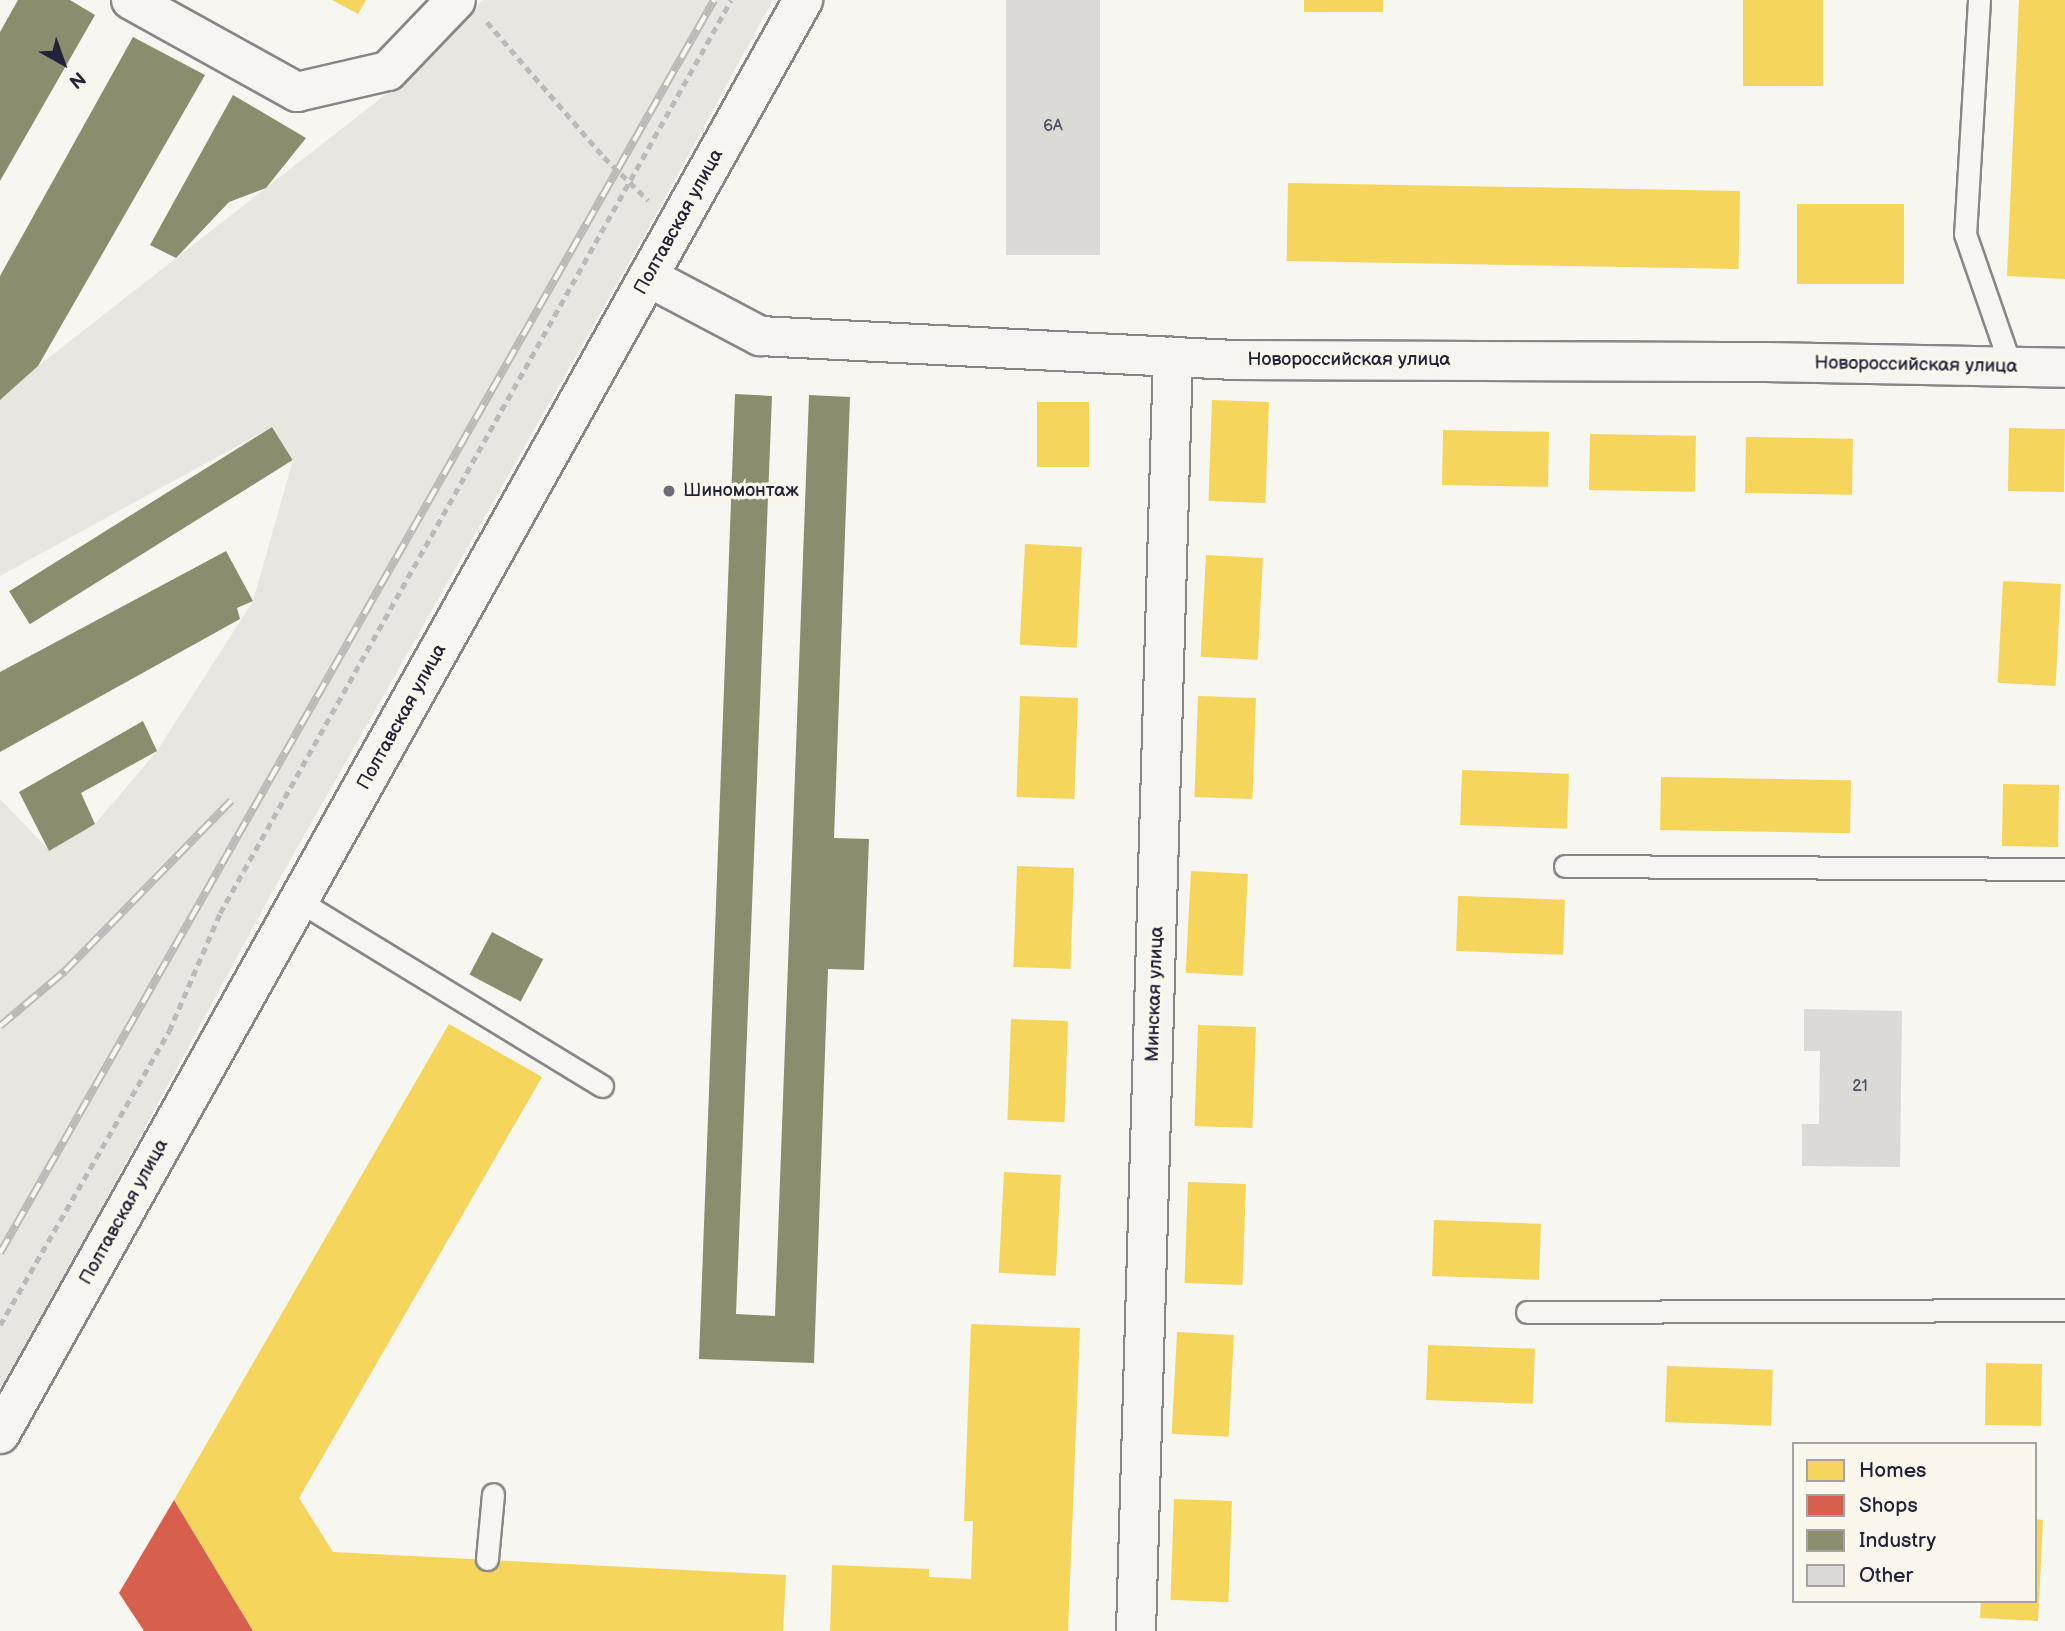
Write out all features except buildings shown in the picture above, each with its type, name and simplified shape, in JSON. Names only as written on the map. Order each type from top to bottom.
[{"type":"street","points":[[131,0],[297,92],[388,71],[471,10]]},
{"type":"street","name":"Полтавская улица","points":[[0,1434],[803,0]]},
{"type":"street","name":"Новороссийская улица","points":[[648,277],[760,336],[1173,357],[2065,368]]},
{"type":"street","name":"Минская улица","points":[[1136,1631],[1173,357]]},
{"type":"lane","points":[[1979,0],[1965,234],[2011,367]]},
{"type":"lane","points":[[1565,866],[2065,869]]},
{"type":"lane","points":[[299,901],[602,1086]]},
{"type":"lane","points":[[1527,1312],[2065,1310]]},
{"type":"lane","points":[[487,1559],[493,1494]]},
{"type":"path","points":[[0,1325],[169,1031],[220,913],[731,0]]},
{"type":"path","points":[[471,10],[604,157],[675,228]]},
{"type":"shaded area","points":[[483,0],[773,0],[653,220],[270,896],[0,1396],[0,799],[49,850],[95,824],[157,751],[253,601],[293,460],[272,427],[0,576],[0,400],[38,366],[390,91]]},
{"type":"railway","points":[[0,1253],[714,0]]},
{"type":"railway","points":[[0,1026],[65,971],[231,801]]},
{"type":"place","name":"Шиномонтаж","points":[[669,491]]}]
